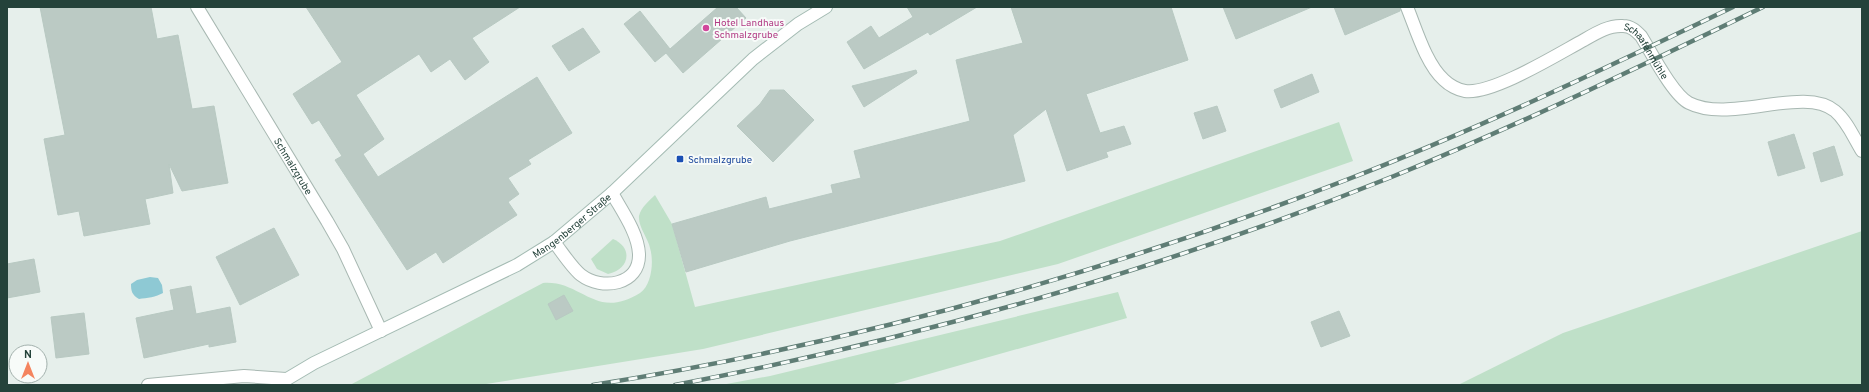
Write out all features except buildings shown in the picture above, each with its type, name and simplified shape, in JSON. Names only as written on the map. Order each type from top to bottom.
[{"type":"street","name":"Schmalzgrube","points":[[197,7],[327,221],[381,331]]},
{"type":"street","name":"Mangenberger Straße","points":[[281,382],[314,363],[517,265],[554,242],[612,193],[753,59],[798,24],[826,7]]},
{"type":"street","name":"Schaafenmühle","points":[[1407,7],[1429,58],[1441,78],[1456,88],[1465,91],[1480,90],[1501,83],[1602,30],[1624,26],[1636,30],[1641,36],[1677,92],[1688,103],[1701,107],[1733,110],[1801,102],[1817,103],[1836,111],[1862,151]]},
{"type":"street","points":[[554,242],[581,275],[595,283],[608,285],[620,282],[630,277],[639,261],[639,253],[636,240],[612,193]]},
{"type":"street","points":[[148,385],[244,376],[281,382]]},
{"type":"green space","points":[[1339,122],[1353,161],[1058,264],[703,349],[480,385],[350,385],[543,283],[557,284],[568,287],[589,297],[611,303],[625,300],[640,293],[644,289],[649,279],[652,259],[649,244],[640,224],[639,216],[643,207],[655,195],[672,224],[695,307],[1000,241]]},
{"type":"green space","points":[[1862,231],[1862,385],[1458,385],[1563,333]]},
{"type":"green space","points":[[613,239],[620,243],[624,248],[626,258],[621,268],[608,274],[597,269],[591,259]]},
{"type":"green space","points":[[1118,292],[1127,318],[890,385],[721,385],[770,376]]},
{"type":"water","points":[[150,277],[158,278],[162,285],[163,293],[139,299],[132,293],[131,284],[137,280]]},
{"type":"railway","points":[[593,385],[785,349],[881,327],[1069,275],[1162,246],[1346,180],[1444,140],[1590,75],[1733,7]]},
{"type":"railway","points":[[675,385],[858,346],[949,323],[1129,271],[1218,242],[1306,210],[1441,157],[1580,94],[1763,7]]},
{"type":"place","name":"Hotel Landhaus Schmalzgrube","points":[[706,28]]},
{"type":"place","name":"Schmalzgrube","points":[[680,159]]}]
